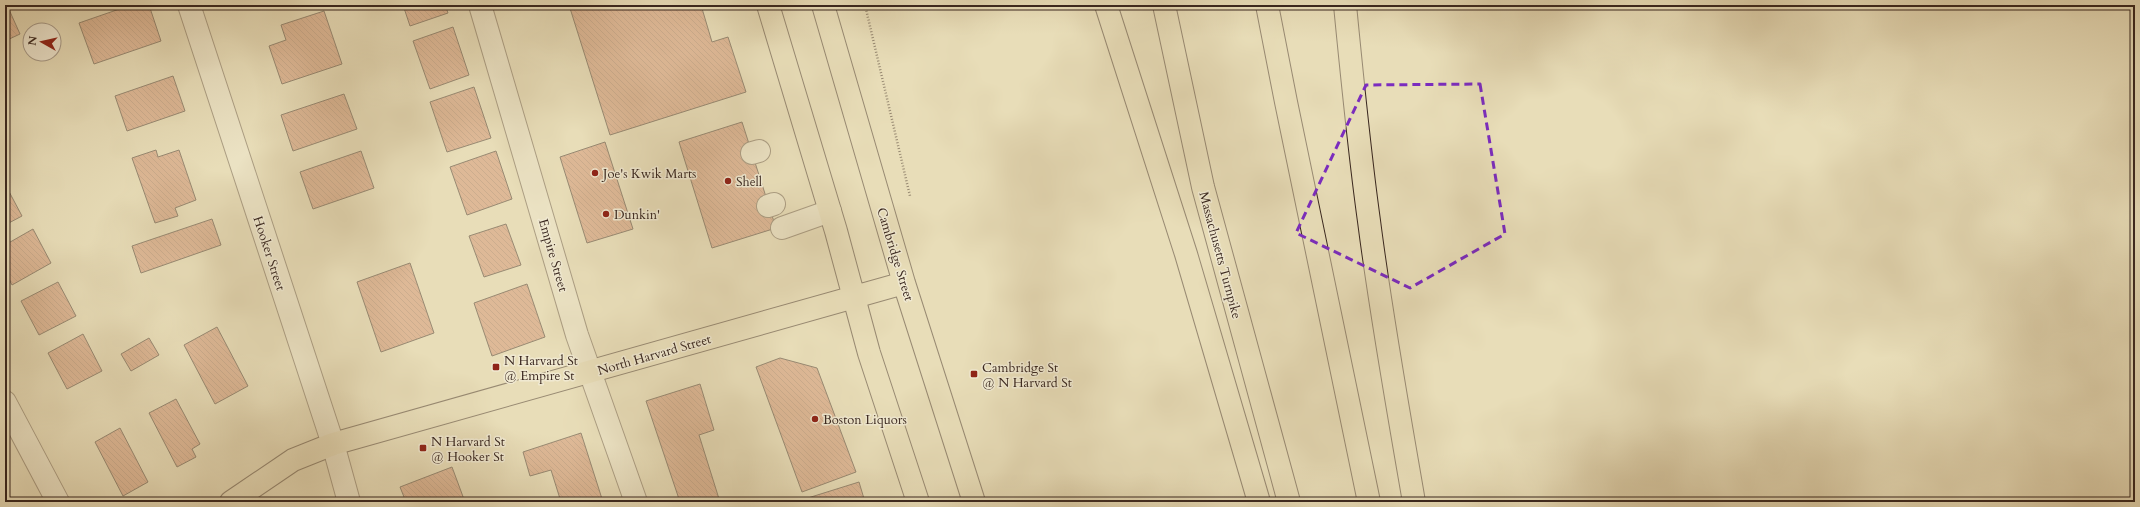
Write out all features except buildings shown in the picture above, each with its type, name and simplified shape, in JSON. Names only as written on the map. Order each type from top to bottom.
[{"type":"main road","points":[[768,5],[830,211],[869,354],[918,502]]},
{"type":"main road","name":"Cambridge Street","points":[[823,5],[904,283],[974,502]]},
{"type":"main road","points":[[1106,5],[1186,254],[1259,502]]},
{"type":"main road","name":"Massachusetts Turnpike","points":[[1164,5],[1203,187],[1289,502]]},
{"type":"main road","points":[[1268,5],[1284,95],[1369,502]]},
{"type":"main road","points":[[1345,5],[1355,109],[1370,235],[1414,502]]},
{"type":"main road","name":"North Harvard Street","points":[[231,502],[293,460],[333,444],[904,283]]},
{"type":"street","name":"Hooker Street","points":[[189,5],[333,444],[349,502]]},
{"type":"street","name":"Empire Street","points":[[480,5],[577,335],[636,502]]},
{"type":"street","points":[[782,228],[830,211]]},
{"type":"street","points":[[5,402],[58,502]]},
{"type":"highlighted area","points":[[1480,84],[1505,234],[1410,288],[1296,233],[1366,85]]},
{"type":"place","name":"Joe's Kwik Marts","points":[[595,173]]},
{"type":"place","name":"Shell","points":[[728,181]]},
{"type":"place","name":"Dunkin'","points":[[606,214]]},
{"type":"place","name":"N Harvard St @ Empire St","points":[[496,367]]},
{"type":"place","name":"Cambridge St @ N Harvard St","points":[[974,374]]},
{"type":"place","name":"Boston Liquors","points":[[815,419]]},
{"type":"place","name":"N Harvard St @ Hooker St","points":[[423,448]]}]
